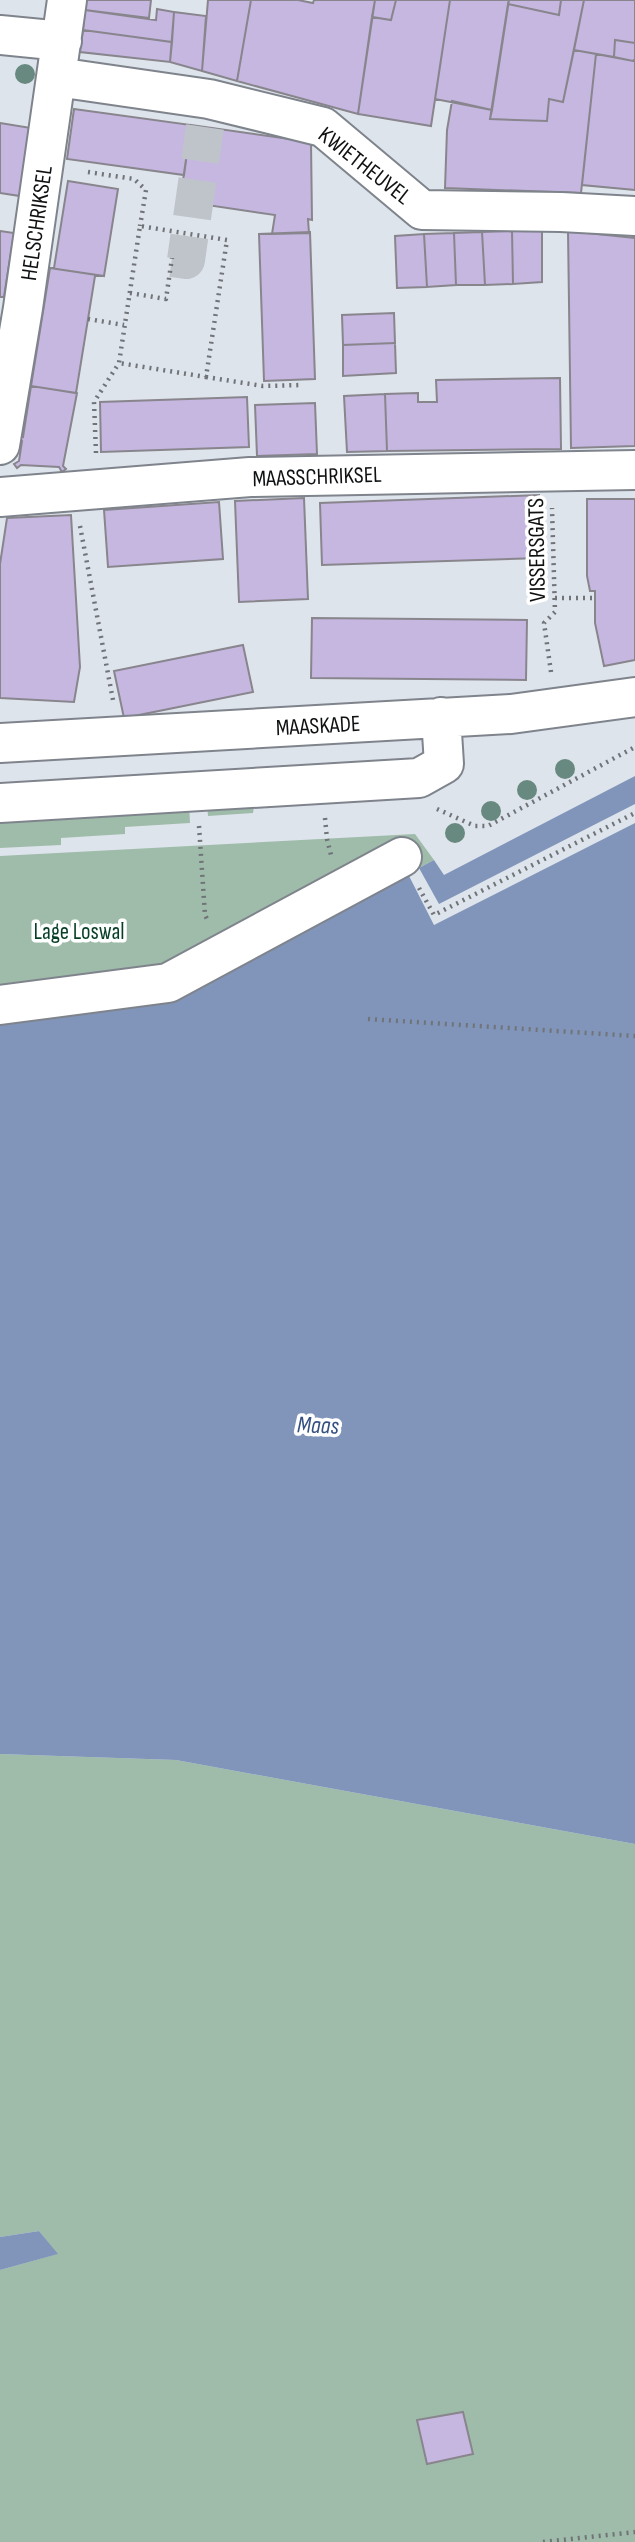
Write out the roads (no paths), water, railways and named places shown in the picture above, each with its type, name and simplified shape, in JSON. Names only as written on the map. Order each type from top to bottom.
[{"type":"street","name":"HELSCHRIKSEL","points":[[0,445],[11,312],[59,59],[67,0]]},
{"type":"street","name":"KWIETHEUVEL","points":[[0,36],[207,113],[323,127],[422,210],[635,216]]},
{"type":"street","name":"MAASSCHRIKSEL","points":[[0,496],[250,477],[635,470]]},
{"type":"street","name":"MAASKADE","points":[[0,743],[511,714],[635,697]]},
{"type":"street","points":[[0,803],[419,778],[444,764],[441,718]]},
{"type":"street","points":[[0,1005],[169,984],[402,857]]},
{"type":"water","name":"Maas","points":[[635,776],[635,1844],[176,1760],[0,1754],[0,1020],[171,999],[434,860],[444,875]]},
{"type":"water","points":[[39,2231],[58,2254],[0,2270],[0,2237]]},
{"type":"tunnel","points":[[172,258],[186,260],[205,127]]},
{"type":"park label","name":"Lage Loswal","points":[[79,931]]}]
